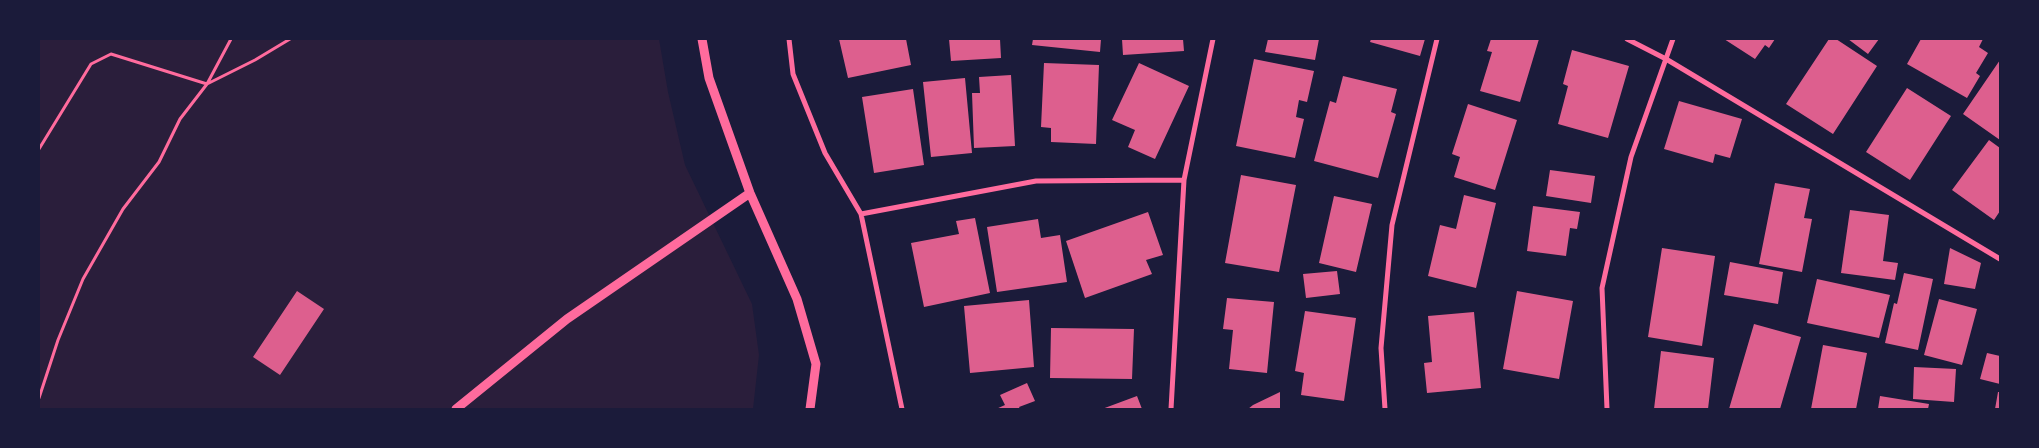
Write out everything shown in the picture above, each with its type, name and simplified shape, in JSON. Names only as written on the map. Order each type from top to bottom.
[{"type":"street","points":[[702,39],[709,78],[750,193],[797,298],[816,364],[810,409]]},
{"type":"street","points":[[789,39],[793,74],[825,153],[861,214],[902,409]]},
{"type":"street","points":[[1171,409],[1184,180],[1213,39]]},
{"type":"street","points":[[1386,409],[1381,348],[1392,225],[1437,39]]},
{"type":"street","points":[[1627,39],[1666,58],[2000,259]]},
{"type":"street","points":[[1608,409],[1602,288],[1631,157],[1673,39]]},
{"type":"street","points":[[861,214],[1036,181],[1184,180]]},
{"type":"street","points":[[456,409],[567,319],[750,193]]},
{"type":"path","points":[[39,398],[58,340],[83,280],[123,208],[159,162],[180,119],[207,84],[231,39]]},
{"type":"path","points":[[39,149],[91,64],[111,54],[207,84],[255,60],[290,39]]},
{"type":"shaded area","points":[[39,39],[659,39],[668,92],[685,165],[752,304],[759,355],[753,409],[39,409]]},
{"type":"building","points":[[839,39],[906,39],[911,65],[848,78]]},
{"type":"building","points":[[949,39],[1000,39],[1001,58],[951,61]]},
{"type":"building","points":[[1033,39],[1101,39],[1100,52],[1032,45]]},
{"type":"building","points":[[1122,39],[1183,39],[1184,51],[1123,55]]},
{"type":"building","points":[[1268,39],[1319,39],[1315,60],[1265,52]]},
{"type":"building","points":[[1371,39],[1425,39],[1420,56],[1370,42]]},
{"type":"building","points":[[1491,39],[1539,39],[1520,102],[1480,91],[1492,52],[1487,51]]},
{"type":"building","points":[[1724,39],[1775,39],[1769,48],[1765,45],[1755,59]]},
{"type":"building","points":[[1829,39],[1836,39],[1877,66],[1833,134],[1786,104]]},
{"type":"building","points":[[1848,39],[1879,39],[1868,54]]},
{"type":"building","points":[[1921,39],[1983,39],[1979,47],[1988,53],[1976,73],[1980,76],[1967,98],[1907,64]]},
{"type":"building","points":[[1572,50],[1629,66],[1608,138],[1558,124],[1568,86],[1563,84]]},
{"type":"building","points":[[1254,59],[1314,71],[1307,102],[1299,100],[1296,117],[1304,119],[1295,158],[1236,146]]},
{"type":"building","points":[[2000,60],[2000,140],[1963,114]]},
{"type":"building","points":[[1044,63],[1099,65],[1096,144],[1051,142],[1051,128],[1041,127]]},
{"type":"building","points":[[1139,63],[1189,86],[1155,159],[1128,147],[1135,130],[1112,120]]},
{"type":"building","points":[[1011,75],[1015,146],[974,148],[972,93],[980,93],[979,77]]},
{"type":"building","points":[[1343,76],[1397,89],[1391,112],[1396,114],[1378,178],[1314,161],[1330,101],[1336,103]]},
{"type":"building","points":[[965,78],[972,153],[931,157],[923,82]]},
{"type":"building","points":[[1907,88],[1951,116],[1910,180],[1866,152]]},
{"type":"building","points":[[913,89],[924,165],[874,173],[862,97]]},
{"type":"building","points":[[1679,101],[1742,119],[1730,158],[1715,154],[1713,163],[1664,149]]},
{"type":"building","points":[[1468,104],[1517,120],[1495,190],[1454,177],[1460,157],[1452,154]]},
{"type":"building","points":[[1989,140],[2000,148],[2000,211],[1994,220],[1952,190]]},
{"type":"building","points":[[1550,170],[1595,176],[1591,203],[1546,196]]},
{"type":"building","points":[[1241,175],[1296,185],[1279,272],[1225,263]]},
{"type":"building","points":[[1775,183],[1810,189],[1804,218],[1812,219],[1802,272],[1759,264]]},
{"type":"building","points":[[1464,195],[1496,203],[1476,288],[1428,276],[1440,225],[1456,229]]},
{"type":"building","points":[[1334,196],[1372,204],[1356,272],[1319,263]]},
{"type":"building","points":[[1533,206],[1580,212],[1577,229],[1570,228],[1566,256],[1527,251]]},
{"type":"building","points":[[1850,210],[1889,215],[1883,261],[1898,263],[1895,280],[1841,273]]},
{"type":"building","points":[[1148,212],[1163,255],[1146,260],[1152,274],[1085,298],[1066,241]]},
{"type":"building","points":[[975,218],[990,293],[924,307],[911,243],[959,234],[956,221]]},
{"type":"building","points":[[1038,219],[1041,238],[1060,235],[1067,282],[997,292],[987,227]]},
{"type":"building","points":[[1662,248],[1715,256],[1702,346],[1648,337]]},
{"type":"building","points":[[1950,248],[1981,263],[1975,289],[1944,284]]},
{"type":"building","points":[[1730,262],[1783,272],[1778,304],[1724,295]]},
{"type":"building","points":[[1337,271],[1340,294],[1306,298],[1303,274]]},
{"type":"building","points":[[1904,273],[1933,279],[1918,350],[1885,343],[1894,303],[1897,304]]},
{"type":"building","points":[[1817,279],[1890,295],[1879,338],[1807,323]]},
{"type":"building","points":[[297,291],[324,309],[280,375],[253,357]]},
{"type":"building","points":[[1517,291],[1573,301],[1559,379],[1503,369]]},
{"type":"building","points":[[1227,298],[1274,302],[1267,373],[1229,369],[1233,330],[1223,329]]},
{"type":"building","points":[[1939,299],[1977,309],[1962,365],[1924,355]]},
{"type":"building","points":[[1029,300],[1034,367],[970,373],[964,306]]},
{"type":"building","points":[[1305,311],[1356,318],[1344,401],[1301,395],[1304,373],[1295,371]]},
{"type":"building","points":[[1474,312],[1481,388],[1427,393],[1424,363],[1432,362],[1428,316]]},
{"type":"building","points":[[1754,324],[1801,337],[1780,409],[1729,409]]},
{"type":"building","points":[[1051,328],[1134,329],[1132,379],[1050,378]]},
{"type":"building","points":[[1823,345],[1867,353],[1856,409],[1811,409]]},
{"type":"building","points":[[1661,351],[1714,358],[1708,409],[1654,409]]},
{"type":"building","points":[[1987,353],[2000,356],[2000,384],[1980,379]]},
{"type":"building","points":[[1914,367],[1956,369],[1954,402],[1913,399]]},
{"type":"building","points":[[1027,383],[1035,401],[1019,407],[1020,409],[996,409],[1005,405],[1000,395]]},
{"type":"building","points":[[1280,392],[1280,409],[1248,409],[1253,405]]},
{"type":"building","points":[[1998,392],[2000,392],[2000,409],[1995,409]]},
{"type":"building","points":[[1137,396],[1142,409],[1102,409]]},
{"type":"building","points":[[1880,396],[1929,404],[1928,409],[1878,409]]}]
